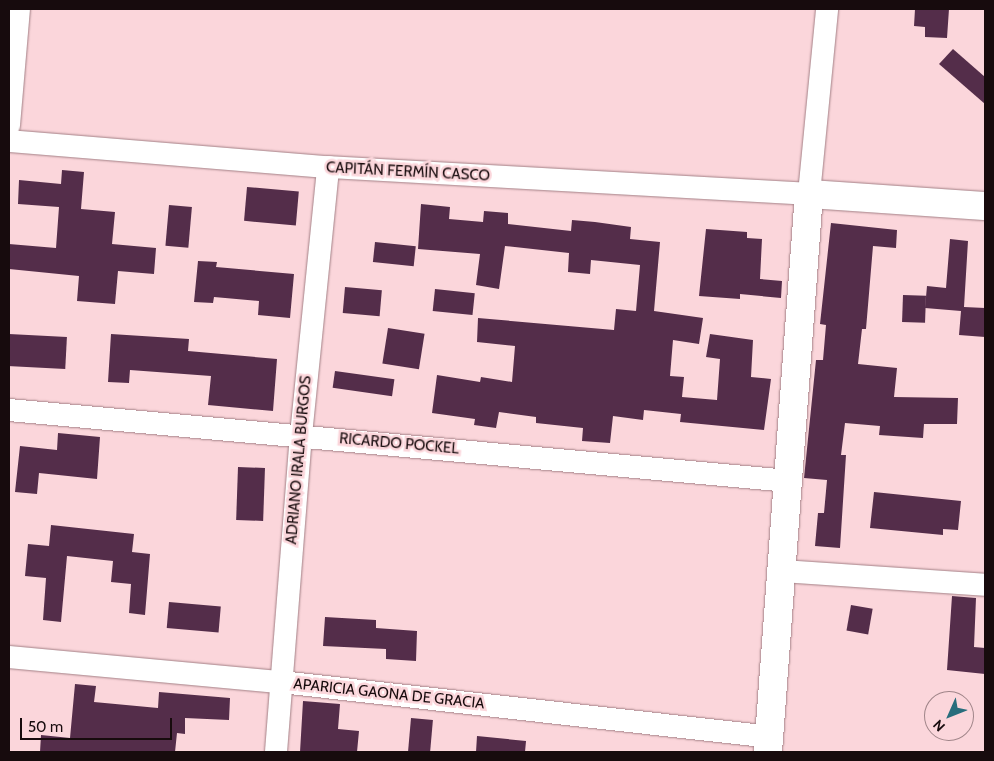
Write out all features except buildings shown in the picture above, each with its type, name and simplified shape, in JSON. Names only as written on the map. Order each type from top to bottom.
[{"type":"street","points":[[9,125],[19,9]]},
{"type":"street","points":[[768,745],[809,194],[827,9]]},
{"type":"street","name":"CAPITÁN FERMÍN CASCO","points":[[9,141],[328,167],[809,194]]},
{"type":"street","name":"ADRIANO IRALA BURGOS","points":[[276,752],[301,434],[328,167]]},
{"type":"street","points":[[809,194],[985,206]]},
{"type":"street","name":"RICARDO POCKEL","points":[[9,410],[301,434],[789,481]]},
{"type":"street","points":[[782,571],[985,585]]},
{"type":"street","name":"APARICIA GAONA DE GRACIA","points":[[9,656],[281,682],[768,745]]}]
